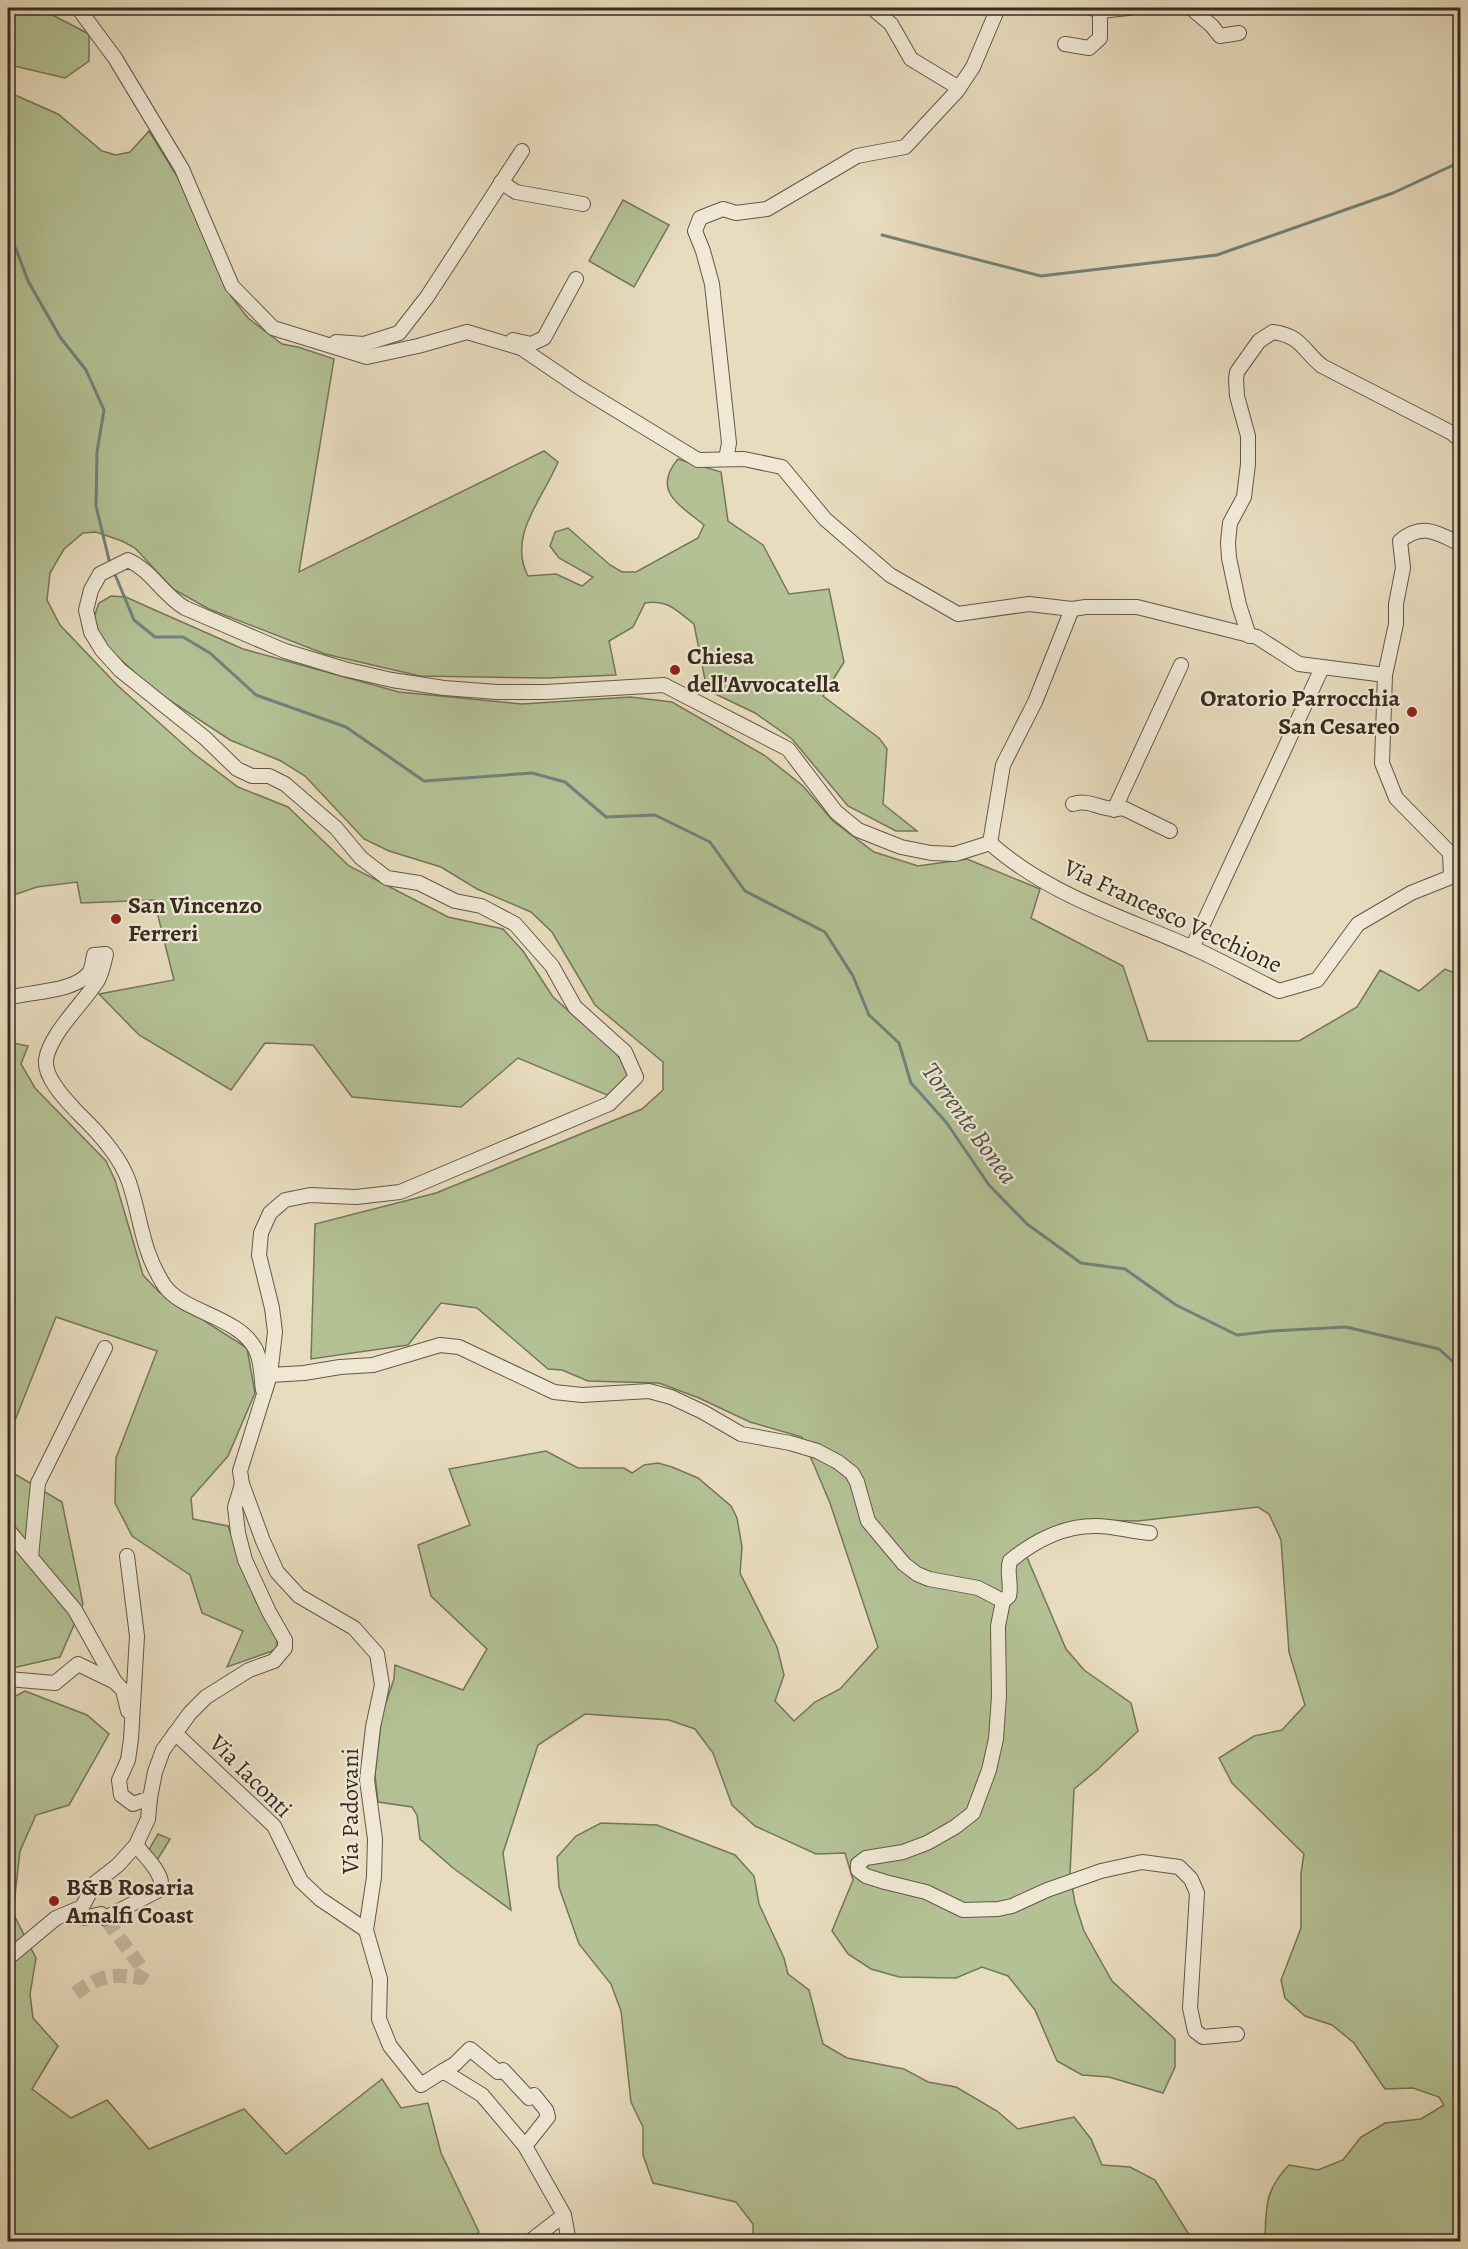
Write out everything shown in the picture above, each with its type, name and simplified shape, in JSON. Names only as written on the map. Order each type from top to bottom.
[{"type":"street","points":[[78,8],[114,58],[182,168],[232,286],[273,328],[367,357],[467,332],[521,348],[580,388],[698,460],[744,459],[782,467],[825,519],[890,575],[958,614],[1029,604],[1072,609],[1137,607],[1257,638],[1299,664],[1385,675]]},
{"type":"street","points":[[872,8],[891,24],[911,59],[959,88]]},
{"type":"street","points":[[726,459],[729,443],[712,284],[695,231],[700,218],[723,209],[736,213],[767,209],[857,156],[904,147],[959,88],[973,67],[998,8]]},
{"type":"street","points":[[1065,44],[1089,48],[1100,38],[1096,9],[1128,8]]},
{"type":"street","points":[[1191,8],[1220,36],[1239,33]]},
{"type":"street","points":[[310,341],[364,344],[399,333],[428,297],[522,151]]},
{"type":"street","points":[[501,183],[516,192],[583,204]]},
{"type":"street","points":[[489,338],[490,333],[531,344],[544,338],[576,279]]},
{"type":"street","points":[[1249,636],[1239,605],[1228,542],[1230,523],[1244,497],[1248,464],[1248,436],[1237,396],[1236,379],[1238,372],[1259,341],[1273,332],[1284,333],[1308,350],[1322,366],[1452,433],[1461,440]]},
{"type":"street","points":[[1456,878],[1450,853],[1395,798],[1382,763],[1385,675],[1396,624],[1396,604],[1403,568],[1400,541],[1411,532],[1432,530],[1461,544]]},
{"type":"street","name":"Via Padovani","points":[[366,1929],[374,1877],[375,1839],[367,1780],[373,1727],[382,1684],[377,1654],[354,1628],[299,1596],[277,1572],[263,1541],[242,1484],[240,1472],[270,1374],[275,1332],[272,1308],[259,1255],[261,1233],[270,1213],[285,1200],[310,1196],[356,1197],[400,1192],[609,1104],[636,1077],[625,1052],[575,1007],[552,966],[515,924],[481,906],[455,901],[419,883],[387,878],[361,858],[336,828],[285,783],[269,776],[252,776],[237,769],[205,738],[120,670],[102,650],[91,632],[86,610],[91,590],[100,574],[123,561],[128,561],[148,573],[176,603],[285,651],[344,669],[423,685],[497,692],[546,692],[664,685],[789,749],[831,806],[858,830],[901,847],[931,854],[955,854],[990,843]]},
{"type":"street","points":[[990,843],[1003,765],[1035,702],[1072,609]]},
{"type":"street","points":[[1114,810],[1182,665]]},
{"type":"street","points":[[1192,948],[1322,668]]},
{"type":"street","points":[[1072,804],[1082,801],[1114,810],[1123,808],[1170,831]]},
{"type":"street","name":"Via Francesco Vecchione","points":[[990,843],[1011,862],[1103,912],[1192,948],[1279,991],[1317,980],[1358,924],[1411,893],[1456,878]]},
{"type":"street","points":[[8,998],[23,993],[50,991],[79,981],[90,972],[94,955],[106,954],[99,978],[49,1050],[46,1063],[52,1080],[63,1098],[112,1151],[123,1170],[129,1182],[147,1256],[166,1288],[246,1337],[255,1349],[261,1366],[264,1394]]},
{"type":"street","points":[[270,1374],[304,1373],[339,1367],[373,1365],[440,1345],[459,1347],[554,1392],[582,1395],[649,1391],[671,1397],[741,1434],[790,1443],[838,1462],[852,1473],[857,1482],[868,1521],[904,1564],[917,1574],[929,1579],[978,1588],[1003,1601]]},
{"type":"street","points":[[31,1557],[38,1483],[105,1348]]},
{"type":"street","name":"Via Iaconti","points":[[8,1958],[56,1918],[82,1907],[95,1883],[118,1865],[136,1845],[148,1819],[155,1772],[163,1750],[206,1697],[249,1670],[274,1662],[285,1648],[285,1640],[245,1560],[238,1533],[235,1507],[242,1484]]},
{"type":"street","points":[[1150,1533],[1096,1525],[1072,1527],[1059,1531],[1010,1562],[1008,1568],[1010,1596],[1003,1601],[998,1626],[999,1705],[996,1739],[989,1770],[973,1813],[955,1827],[927,1843],[903,1852],[866,1858],[858,1864],[858,1870],[866,1876],[926,1892],[963,1910],[998,1909],[1012,1906],[1047,1890],[1101,1871],[1142,1862],[1179,1868],[1191,1879],[1197,1893],[1190,2008],[1195,2031],[1203,2037],[1237,2034]]},
{"type":"street","points":[[8,1530],[75,1610],[115,1682],[123,1690],[131,1722]]},
{"type":"street","points":[[127,1556],[137,1636],[131,1739],[128,1760],[119,1780],[121,1795],[133,1804],[150,1798]]},
{"type":"street","points":[[8,1678],[55,1683],[78,1664],[115,1682]]},
{"type":"street","name":"Via Iaconti","points":[[175,1733],[274,1826],[301,1881],[320,1899],[366,1929]]},
{"type":"street","points":[[84,1918],[101,1914],[105,1918],[161,1889],[162,1882],[159,1876],[136,1845]]},
{"type":"street","points":[[366,1929],[380,1979],[379,2019],[390,2046],[421,2085],[455,2064],[470,2049],[498,2072],[503,2070],[529,2098],[534,2095],[546,2110],[548,2117],[525,2146]]},
{"type":"street","points":[[443,2071],[482,2095],[525,2146],[564,2215],[569,2241]]},
{"type":"street","points":[[529,2241],[564,2215]]},
{"type":"green space","points":[[8,8],[39,8],[89,34],[89,61],[65,78],[10,65],[8,68]]},
{"type":"green space","points":[[8,92],[58,114],[102,151],[116,155],[130,152],[149,131],[180,181],[231,296],[248,318],[282,344],[334,359],[299,572],[544,451],[558,462],[524,532],[523,561],[528,576],[556,574],[582,586],[593,577],[559,558],[550,546],[555,532],[568,528],[610,565],[622,572],[636,572],[698,538],[704,525],[678,504],[668,489],[667,480],[670,470],[678,459],[721,472],[728,521],[763,545],[789,594],[829,589],[844,662],[823,696],[879,738],[887,749],[883,804],[917,831],[896,831],[848,806],[792,739],[755,713],[707,690],[694,624],[666,604],[645,603],[633,627],[609,641],[616,675],[547,678],[420,676],[325,654],[209,609],[173,589],[135,548],[96,532],[83,533],[64,549],[50,573],[47,600],[60,625],[117,685],[193,753],[238,787],[288,807],[349,866],[448,917],[503,929],[523,951],[553,997],[616,1053],[624,1064],[628,1077],[619,1088],[607,1095],[518,1058],[461,1107],[352,1097],[313,1045],[265,1043],[231,1090],[139,1035],[99,994],[174,980],[154,900],[81,903],[77,882],[37,887],[8,897]]},
{"type":"green space","points":[[623,200],[669,225],[634,287],[589,261]]},
{"type":"green space","points":[[111,596],[126,597],[243,649],[399,692],[522,704],[630,697],[672,702],[764,755],[803,786],[833,821],[874,852],[918,866],[967,859],[1040,889],[1031,918],[1123,966],[1148,1041],[1299,1041],[1357,1007],[1380,970],[1419,991],[1445,969],[1460,975],[1460,2241],[1265,2241],[1268,2200],[1275,2183],[1289,2165],[1318,2170],[1343,2160],[1361,2137],[1385,2123],[1421,2119],[1444,2105],[1439,2097],[1413,2088],[1385,2089],[1354,2043],[1332,2025],[1305,2016],[1285,1998],[1281,1980],[1301,1928],[1301,1873],[1304,1854],[1232,1783],[1219,1758],[1254,1736],[1282,1730],[1305,1705],[1289,1652],[1281,1540],[1269,1514],[1258,1507],[1138,1521],[1085,1520],[1054,1527],[1023,1548],[1066,1649],[1084,1670],[1131,1703],[1138,1731],[1074,1789],[1070,1874],[1075,1903],[1084,1931],[1112,1981],[1175,2039],[1175,2067],[1163,2093],[1109,2077],[1082,2075],[1057,2061],[1035,2010],[1008,1976],[982,1967],[956,1978],[899,1977],[871,1969],[848,1954],[832,1931],[853,1880],[845,1853],[816,1854],[755,1826],[732,1805],[713,1753],[695,1729],[669,1720],[585,1714],[538,1745],[503,1853],[511,1910],[453,1868],[420,1839],[417,1815],[412,1807],[378,1802],[375,1775],[382,1714],[394,1679],[395,1665],[463,1690],[487,1649],[431,1596],[418,1545],[470,1525],[449,1469],[546,1451],[578,1468],[624,1468],[632,1473],[644,1465],[658,1463],[698,1478],[731,1506],[737,1518],[742,1547],[740,1573],[777,1647],[784,1675],[775,1701],[794,1721],[815,1702],[840,1689],[878,1647],[830,1503],[802,1437],[750,1422],[699,1398],[659,1383],[588,1381],[562,1370],[548,1369],[477,1308],[441,1303],[408,1345],[311,1359],[315,1224],[436,1193],[642,1109],[663,1090],[663,1062],[595,1005],[552,932],[531,912],[477,889],[441,867],[389,851],[364,839],[305,776],[281,761],[230,740],[154,690],[100,641],[94,617],[99,603]]},
{"type":"green space","points":[[8,1042],[28,1046],[21,1064],[35,1088],[106,1161],[115,1180],[143,1275],[159,1292],[247,1348],[255,1393],[228,1456],[191,1498],[193,1519],[228,1526],[256,1602],[277,1639],[277,1647],[272,1651],[227,1667],[243,1631],[202,1613],[190,1575],[132,1536],[115,1503],[116,1458],[157,1351],[56,1317],[8,1438]]},
{"type":"green space","points":[[8,1470],[62,1502],[83,1604],[60,1657],[13,1668],[8,1663]]},
{"type":"green space","points":[[25,1691],[87,1715],[109,1734],[69,1805],[36,1815],[20,1851],[13,1913],[36,1958],[30,1994],[33,2018],[58,2046],[32,2089],[71,2118],[107,2100],[149,2149],[244,2109],[286,2154],[382,2079],[401,2108],[428,2103],[441,2153],[479,2232],[465,2242],[8,2242],[8,1700]]},
{"type":"green space","points":[[601,1823],[657,1825],[735,1855],[754,1876],[759,1904],[784,1958],[788,1974],[809,1990],[823,2044],[847,2058],[904,2069],[928,2082],[956,2087],[997,2111],[1018,2129],[1074,2117],[1091,2139],[1102,2165],[1130,2167],[1155,2180],[1193,2241],[753,2241],[753,2224],[736,2202],[653,2183],[643,2155],[643,2127],[631,2102],[621,2011],[611,1984],[579,1944],[559,1887],[557,1857],[576,1836]]},
{"type":"green space","points":[[158,1834],[170,1839],[156,1862],[146,1855]]},
{"type":"waterway","points":[[882,235],[1041,276],[1217,255],[1393,193],[1460,162]]},
{"type":"waterway","name":"Torrente Bonea","points":[[8,238],[16,249],[28,281],[60,337],[86,370],[104,410],[97,452],[96,506],[110,564]]},
{"type":"waterway","name":"Torrente Bonea","points":[[114,572],[134,620],[155,637],[183,637],[210,653],[256,695],[346,727],[424,781],[532,773],[565,782],[606,817],[655,815],[710,842],[745,891],[825,932],[853,976],[869,1015],[899,1043],[911,1083],[946,1122],[989,1185],[1027,1224],[1081,1263],[1125,1269],[1176,1305],[1237,1335],[1346,1327],[1439,1349],[1460,1368]]},
{"type":"tunnel","points":[[75,1993],[99,1979],[113,1976],[140,1978],[144,1971],[105,1918]]},
{"type":"place","name":"Chiesa dell'Avvocatella","points":[[675,670]]},
{"type":"place","name":"Oratorio Parrocchia San Cesareo","points":[[1412,712]]},
{"type":"place","name":"San Vincenzo Ferreri","points":[[116,919]]},
{"type":"place","name":"B&B Rosaria Amalfi Coast","points":[[54,1901]]}]
